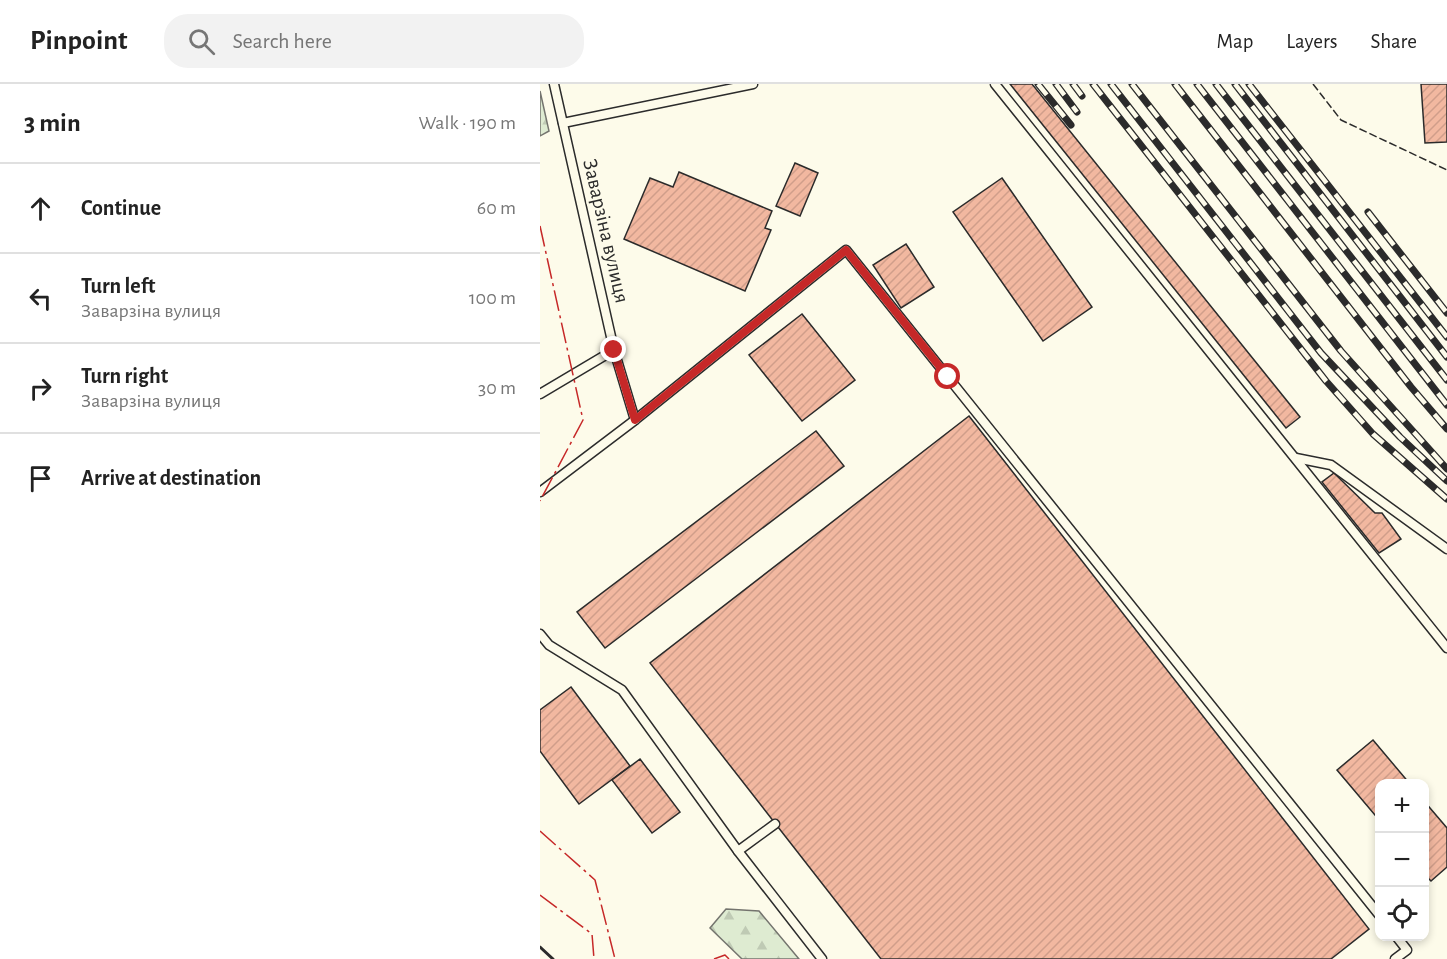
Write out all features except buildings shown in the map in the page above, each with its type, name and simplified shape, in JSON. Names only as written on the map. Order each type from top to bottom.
[{"type":"lane","name":"Заварзіна вулиця","points":[[554,84],[614,350],[635,420]]},
{"type":"lane","points":[[563,123],[753,84]]},
{"type":"lane","points":[[995,84],[1447,648]]},
{"type":"lane","points":[[540,492],[635,420],[846,250],[1375,910]]},
{"type":"lane","points":[[540,394],[614,350]]},
{"type":"lane","points":[[1296,458],[1331,465],[1447,549]]},
{"type":"lane","points":[[540,634],[549,645],[622,690],[738,850],[822,959]]},
{"type":"lane","points":[[738,850],[776,824]]},
{"type":"lane","points":[[1395,959],[1407,950],[1400,941]]},
{"type":"green space","points":[[540,91],[549,131],[540,136]]},
{"type":"green space","points":[[726,909],[759,911],[799,959],[742,959],[710,928]]},
{"type":"railway","points":[[1038,84],[1071,125]]},
{"type":"railway","points":[[1056,84],[1077,112]]},
{"type":"railway","points":[[1073,84],[1082,96]]},
{"type":"railway","points":[[1093,84],[1326,381],[1373,434],[1447,499]]},
{"type":"railway","points":[[1111,84],[1321,353],[1400,437],[1447,481]]},
{"type":"railway","points":[[1132,84],[1341,351],[1447,469]]},
{"type":"railway","points":[[1175,84],[1411,387],[1447,429]]},
{"type":"railway","points":[[1197,84],[1447,405]]},
{"type":"railway","points":[[1216,84],[1447,380]]},
{"type":"railway","points":[[1235,84],[1447,357]]},
{"type":"railway","points":[[1249,84],[1447,337]]},
{"type":"railway","points":[[1368,212],[1447,313]]},
{"type":"fence","points":[[1313,84],[1341,120],[1447,170]]},
{"type":"wall","points":[[540,947],[553,959]]},
{"type":"power","points":[[540,226],[583,420],[540,501]]},
{"type":"power","points":[[540,831],[595,880],[615,959]]},
{"type":"power","points":[[540,895],[592,934],[594,959]]},
{"type":"power","points":[[714,959],[725,955],[729,959]]},
{"type":"route","points":[[614,350],[635,420],[846,250],[948,377]]}]
